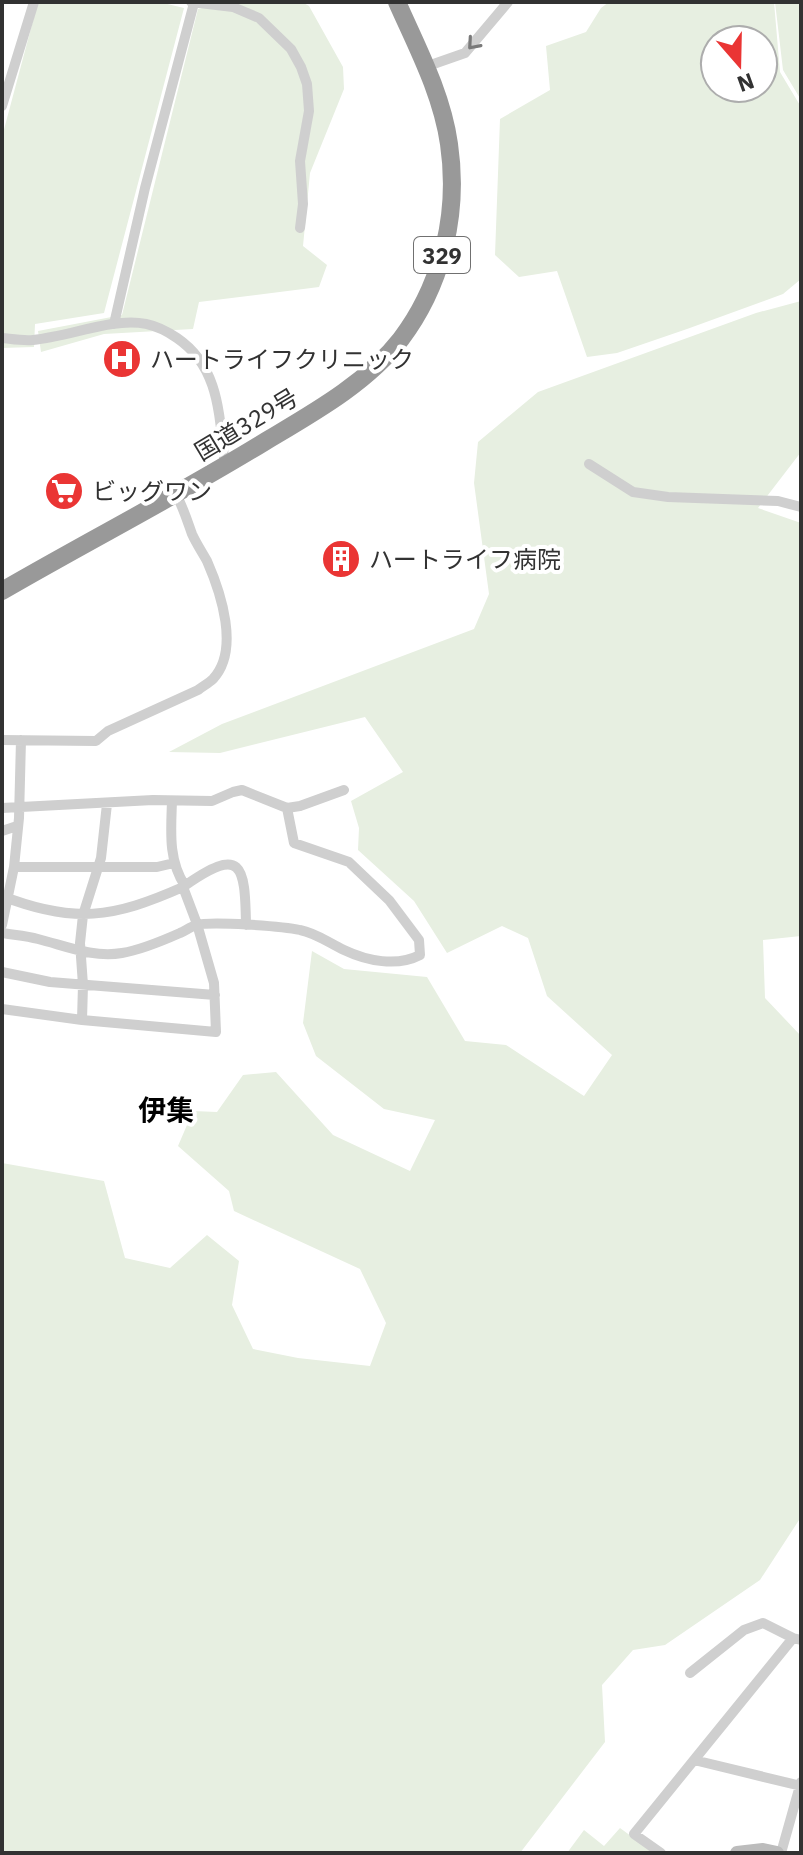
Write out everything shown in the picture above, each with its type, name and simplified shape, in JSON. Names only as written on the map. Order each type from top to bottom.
[{"type":"highway","name":"国道329号","points":[[2,591],[296,423],[363,376],[399,341],[412,323],[439,268],[453,194],[449,142],[442,113],[397,2]]},
{"type":"street","points":[[2,106],[34,2]]},
{"type":"street","points":[[114,324],[192,2],[233,7],[259,18],[291,49],[301,67],[307,84],[309,111],[300,161],[303,204],[300,228]]},
{"type":"street","points":[[425,67],[465,53],[508,2]]},
{"type":"street","points":[[2,338],[31,340],[137,321],[166,330],[193,350],[209,374],[217,399],[225,466]]},
{"type":"street","points":[[589,464],[633,492],[723,501],[778,501],[801,507]]},
{"type":"street","points":[[2,740],[96,741],[108,731],[198,690],[217,674],[224,661],[227,635],[222,604],[208,564],[176,494]]},
{"type":"street","points":[[2,925],[5,897],[14,867],[20,807],[21,740]]},
{"type":"street","points":[[2,808],[153,800],[212,801],[242,790],[287,808],[344,790]]},
{"type":"street","points":[[2,1009],[216,1032],[214,983],[197,924],[174,863],[171,846],[172,801]]},
{"type":"street","points":[[82,1020],[80,943],[83,915],[99,866],[107,804]]},
{"type":"street","points":[[2,933],[35,938],[81,952],[121,953],[164,940],[197,924],[246,925],[300,930],[323,938],[342,950],[378,961],[404,961],[420,955],[419,940],[389,900],[349,862],[294,843],[287,808]]},
{"type":"street","points":[[2,831],[17,826]]},
{"type":"street","points":[[14,867],[157,867],[174,863]]},
{"type":"street","points":[[5,897],[59,913],[105,913],[184,886],[220,865],[230,863],[240,871],[244,885],[246,925]]},
{"type":"street","points":[[2,972],[50,982],[215,995]]},
{"type":"street","points":[[661,1853],[634,1834],[797,1639],[763,1623],[744,1630],[690,1673]]},
{"type":"street","points":[[694,1760],[801,1784],[779,1853],[763,1850],[737,1853]]},
{"type":"shaded area","points":[[38,2],[159,2],[184,8],[104,313],[35,324],[34,347],[2,348],[2,137]]},
{"type":"shaded area","points":[[225,2],[302,2],[309,6],[343,67],[344,89],[310,173],[303,246],[327,265],[319,287],[199,302],[193,329],[104,334],[41,352],[38,331],[122,315],[198,9]]},
{"type":"shaded area","points":[[609,2],[774,2],[776,24],[699,24],[699,104],[779,104],[779,60],[780,72],[801,107],[801,279],[783,294],[617,353],[587,357],[557,271],[519,277],[495,255],[500,119],[550,90],[546,46],[586,32],[601,8]]},
{"type":"shaded area","points":[[775,2],[801,2],[801,100],[783,70]]},
{"type":"shaded area","points":[[801,301],[801,452],[758,508],[801,523],[801,936],[763,940],[765,998],[801,1036],[801,1517],[760,1580],[665,1645],[633,1650],[602,1685],[605,1742],[520,1853],[2,1853],[2,1163],[104,1181],[125,1258],[170,1268],[207,1235],[239,1261],[232,1305],[253,1349],[298,1358],[370,1366],[386,1323],[360,1269],[234,1211],[229,1191],[178,1146],[193,1111],[217,1112],[243,1075],[276,1072],[333,1135],[410,1171],[435,1120],[384,1109],[316,1056],[303,1023],[312,951],[344,969],[427,977],[465,1041],[506,1045],[584,1096],[612,1055],[547,996],[528,938],[502,926],[447,953],[414,901],[358,850],[359,828],[351,801],[403,772],[365,717],[220,753],[169,752],[222,724],[474,629],[489,594],[474,483],[478,442],[538,392],[756,313]]},
{"type":"shaded area","points":[[620,1828],[654,1853],[567,1853],[584,1830],[604,1846]]},
{"type":"place","name":"ハートライフクリニック","points":[[122,359]]},
{"type":"place","name":"ビッグワン","points":[[64,491]]},
{"type":"place","name":"ハートライフ病院","points":[[341,559]]},
{"type":"district","name":"伊集","points":[[166,1109]]}]
